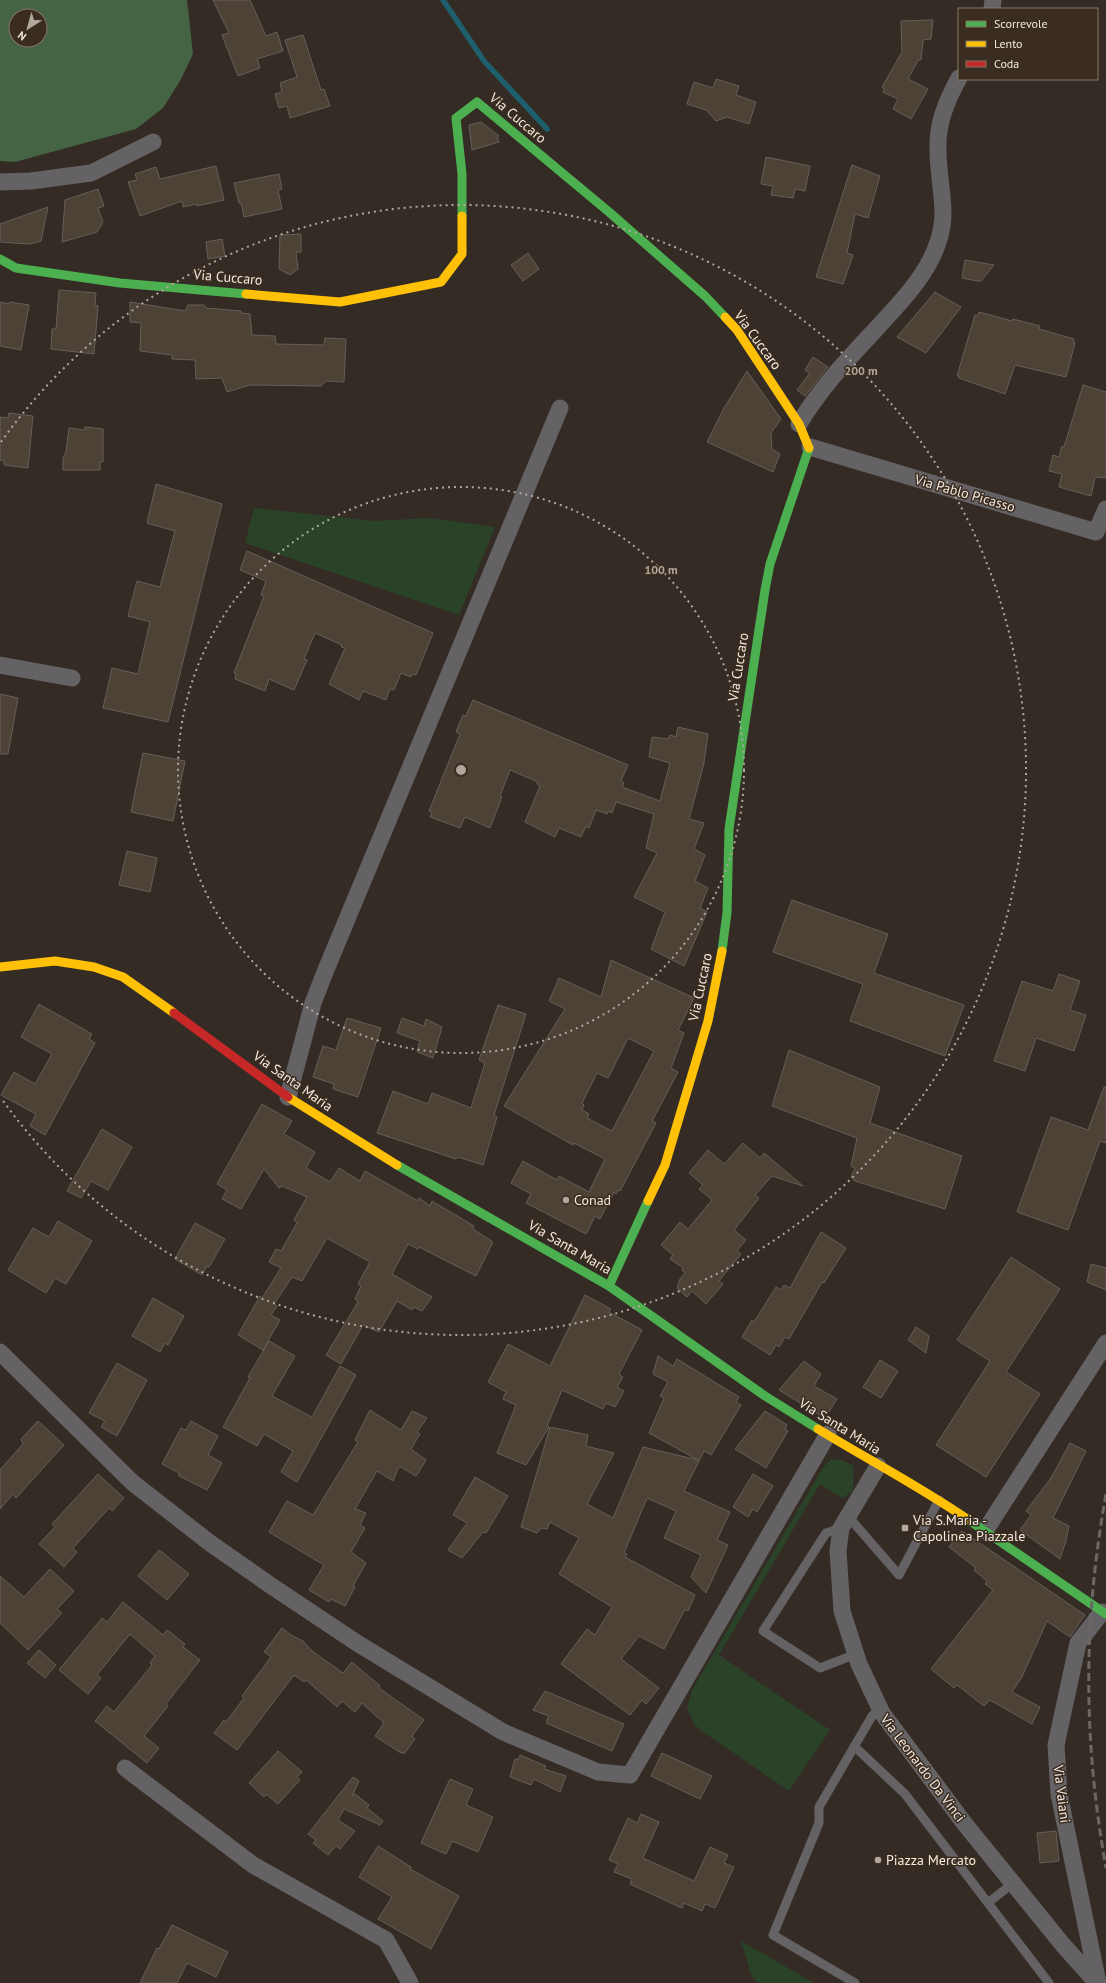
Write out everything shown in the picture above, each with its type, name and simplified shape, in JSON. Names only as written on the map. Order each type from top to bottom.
[{"type":"street","points":[[799,424],[813,401],[898,306],[918,281],[931,259],[939,239],[943,221],[944,203],[938,149],[942,116],[958,80]]},
{"type":"street","name":"Via Cuccaro","points":[[0,259],[16,268],[120,283],[340,302],[441,282],[462,254],[462,174],[456,118],[477,102],[609,212],[705,296],[737,330],[799,424],[810,447],[770,564],[765,590],[729,829],[727,913],[724,948],[708,1021],[665,1165],[610,1286]]},
{"type":"street","points":[[0,182],[31,181],[92,173],[153,142]]},
{"type":"street","points":[[288,1097],[313,1003],[325,972],[560,408]]},
{"type":"street","name":"Via Pablo Picasso","points":[[810,447],[1096,532],[1106,509]]},
{"type":"street","points":[[0,665],[72,678]]},
{"type":"street","name":"Via Santa Maria","points":[[0,967],[56,961],[94,967],[122,976],[147,992],[288,1097],[369,1149],[610,1286],[765,1396],[878,1466],[939,1500],[1104,1613]]},
{"type":"street","points":[[985,1531],[1106,1343]]},
{"type":"street","points":[[0,1352],[133,1483],[210,1543],[357,1643],[503,1732],[598,1772],[630,1775],[828,1434]]},
{"type":"street","points":[[844,1521],[878,1466]]},
{"type":"street","name":"Via Leonardo Da Vinci","points":[[844,1521],[838,1551],[842,1611],[856,1654],[880,1709],[964,1823],[1063,1945],[1098,1983]]},
{"type":"street","name":"Via Vaiani","points":[[1098,1983],[1059,1794],[1056,1746],[1078,1643],[1104,1613]]},
{"type":"street","points":[[125,1768],[254,1865],[386,1940],[410,1983]]},
{"type":"lane","points":[[856,1654],[820,1668],[763,1631],[826,1533],[844,1521],[898,1575],[939,1500]]},
{"type":"lane","points":[[855,1983],[773,1935],[819,1823],[819,1807],[872,1716],[880,1709]]},
{"type":"lane","points":[[854,1746],[905,1794],[1049,1983]]},
{"type":"lane","points":[[988,1903],[1013,1883]]},
{"type":"green space","points":[[0,0],[187,0],[193,54],[180,81],[163,108],[136,129],[15,162],[0,161]]},
{"type":"green space","points":[[254,508],[375,521],[429,518],[495,527],[459,615],[245,543]]},
{"type":"green space","points":[[831,1459],[842,1460],[854,1466],[853,1491],[842,1498],[820,1484],[719,1655],[830,1730],[789,1791],[703,1732],[694,1724],[687,1708],[692,1690],[822,1469]]},
{"type":"green space","points":[[741,1941],[814,1983],[758,1983],[752,1977]]},
{"type":"building","points":[[213,0],[250,0],[266,36],[277,32],[283,51],[257,59],[260,68],[238,76],[222,35],[229,33]]},
{"type":"building","points":[[933,20],[931,39],[923,40],[921,60],[918,60],[908,79],[928,89],[911,119],[893,109],[898,99],[883,92],[884,88],[882,87],[902,52],[901,21]]},
{"type":"building","points":[[303,35],[321,90],[324,89],[330,106],[290,118],[287,106],[279,108],[275,94],[282,92],[280,83],[297,77],[285,40]]},
{"type":"building","points":[[716,79],[739,86],[736,95],[756,102],[749,124],[727,117],[716,121],[706,110],[687,104],[694,82],[713,88]]},
{"type":"building","points":[[481,122],[499,136],[497,137],[499,142],[472,150],[469,125]]},
{"type":"building","points":[[766,157],[810,166],[805,191],[795,189],[793,198],[771,195],[773,186],[761,184]]},
{"type":"building","points":[[852,165],[880,176],[868,218],[855,214],[847,253],[853,255],[843,284],[816,277]]},
{"type":"building","points":[[216,166],[224,200],[197,206],[197,204],[183,207],[182,201],[140,216],[128,182],[137,180],[135,174],[156,167],[160,179]]},
{"type":"building","points":[[279,174],[282,189],[278,190],[282,209],[244,217],[234,183]]},
{"type":"building","points":[[98,189],[104,206],[98,208],[103,222],[97,232],[62,242],[65,200]]},
{"type":"building","points":[[48,207],[41,241],[30,244],[0,242],[0,224]]},
{"type":"building","points":[[301,234],[301,252],[296,252],[298,269],[290,275],[279,269],[280,235]]},
{"type":"building","points":[[222,239],[225,256],[208,259],[206,242]]},
{"type":"building","points":[[528,253],[539,269],[523,281],[511,265]]},
{"type":"building","points":[[965,260],[994,265],[981,281],[977,281],[962,278]]},
{"type":"building","points":[[59,290],[96,293],[95,305],[98,306],[94,354],[51,349],[52,329],[56,329]]},
{"type":"building","points":[[935,292],[961,307],[926,353],[897,337]]},
{"type":"building","points":[[0,302],[29,305],[21,350],[0,346]]},
{"type":"building","points":[[130,302],[185,311],[188,305],[204,305],[206,308],[241,311],[241,313],[250,314],[252,335],[275,336],[276,344],[324,345],[325,338],[346,339],[344,382],[326,381],[321,386],[250,385],[227,392],[222,378],[196,379],[195,360],[172,359],[172,355],[140,351],[141,323],[130,322]]},
{"type":"building","points":[[979,312],[1012,321],[1013,319],[1040,326],[1039,329],[1074,339],[1073,342],[1075,343],[1066,377],[1015,365],[1005,394],[959,378],[959,376],[957,376],[975,315],[977,316]]},
{"type":"building","points":[[813,357],[828,367],[805,396],[797,390],[810,373],[805,370]]},
{"type":"building","points":[[747,371],[781,419],[771,433],[772,449],[780,454],[773,472],[707,442],[724,408]]},
{"type":"building","points":[[1083,385],[1106,392],[1106,478],[1095,477],[1091,496],[1059,487],[1062,474],[1049,471],[1053,455],[1059,457],[1062,446],[1064,447]]},
{"type":"building","points":[[9,413],[33,416],[28,468],[4,465],[4,461],[0,460],[0,417],[8,418]]},
{"type":"building","points":[[85,427],[103,429],[103,462],[100,462],[100,470],[63,470],[63,458],[66,452],[69,428],[85,430]]},
{"type":"building","points":[[156,484],[222,504],[168,722],[103,708],[112,668],[138,674],[150,622],[128,616],[137,581],[160,587],[175,531],[147,523]]},
{"type":"building","points":[[247,551],[433,633],[416,675],[413,674],[411,677],[401,673],[394,690],[390,689],[386,700],[363,691],[359,700],[329,684],[345,648],[341,647],[342,645],[315,633],[304,659],[307,660],[294,690],[269,679],[265,691],[235,679],[236,674],[234,673],[264,596],[261,595],[266,581],[240,570]]},
{"type":"building","points":[[0,694],[18,698],[8,754],[0,754]]},
{"type":"building","points":[[473,700],[628,765],[621,781],[624,783],[622,787],[660,801],[670,763],[649,757],[652,737],[668,739],[670,735],[676,737],[678,727],[708,734],[704,763],[689,819],[704,823],[694,849],[705,855],[695,881],[708,888],[700,908],[707,912],[684,966],[651,949],[665,912],[634,897],[657,853],[646,848],[654,814],[616,802],[612,813],[608,811],[607,814],[596,810],[589,828],[586,826],[581,837],[559,828],[555,837],[525,822],[540,786],[537,784],[538,782],[510,770],[500,796],[502,797],[490,828],[465,817],[460,828],[430,817],[432,812],[429,811],[460,734],[456,732],[463,715],[466,716]]},
{"type":"building","points":[[143,753],[185,761],[173,821],[131,812]]},
{"type":"building","points":[[127,851],[157,858],[150,892],[119,885]]},
{"type":"building","points":[[792,900],[888,934],[874,973],[964,1005],[945,1056],[850,1021],[863,984],[773,952]]},
{"type":"building","points":[[611,960],[694,998],[678,1030],[684,1033],[671,1068],[678,1072],[652,1121],[656,1123],[620,1191],[618,1190],[616,1194],[614,1192],[600,1219],[595,1216],[586,1234],[526,1203],[531,1194],[511,1183],[523,1161],[557,1180],[559,1176],[589,1192],[605,1159],[574,1143],[573,1145],[504,1106],[565,1009],[549,1001],[559,978],[601,997]],"holes":[[[628,1038],[654,1051],[612,1131],[587,1118],[589,1114],[582,1110],[584,1105],[582,1103],[597,1073],[608,1078]]]},
{"type":"building","points":[[1059,974],[1080,981],[1070,1010],[1086,1015],[1074,1051],[1036,1038],[1025,1071],[994,1061],[1022,981],[1053,991]]},
{"type":"building","points":[[39,1004],[92,1034],[89,1039],[95,1043],[45,1135],[30,1126],[36,1114],[1,1095],[14,1072],[35,1084],[52,1054],[21,1037]]},
{"type":"building","points":[[498,1005],[526,1014],[494,1115],[497,1117],[483,1165],[458,1157],[456,1159],[377,1133],[393,1091],[428,1104],[432,1093],[471,1108],[485,1063],[479,1060]]},
{"type":"building","points":[[347,1018],[381,1028],[358,1097],[333,1089],[334,1084],[313,1077],[323,1046],[336,1050]]},
{"type":"building","points":[[402,1018],[424,1026],[426,1019],[442,1027],[433,1058],[417,1052],[420,1041],[397,1033]]},
{"type":"building","points":[[789,1050],[880,1087],[870,1123],[962,1156],[945,1209],[855,1181],[851,1177],[855,1168],[851,1166],[857,1138],[772,1106]]},
{"type":"building","points":[[1104,1087],[1106,1087],[1106,1143],[1100,1141],[1068,1230],[1017,1212],[1051,1117],[1088,1130]]},
{"type":"building","points":[[262,1104],[292,1121],[284,1134],[315,1152],[306,1168],[330,1182],[339,1168],[360,1181],[365,1171],[418,1201],[419,1198],[430,1206],[432,1201],[474,1226],[473,1229],[493,1242],[476,1276],[419,1247],[418,1249],[408,1244],[392,1274],[432,1297],[422,1311],[414,1307],[412,1310],[397,1301],[379,1332],[363,1325],[341,1364],[326,1355],[358,1302],[355,1299],[361,1286],[358,1284],[370,1262],[327,1238],[302,1281],[292,1277],[274,1304],[277,1306],[271,1315],[280,1320],[263,1350],[238,1335],[260,1296],[262,1298],[281,1268],[269,1262],[276,1249],[281,1251],[297,1223],[294,1220],[307,1197],[282,1186],[279,1188],[264,1169],[241,1209],[222,1199],[227,1190],[217,1184]]},
{"type":"building","points":[[102,1129],[132,1147],[108,1190],[91,1181],[81,1198],[67,1191]]},
{"type":"building","points":[[743,1143],[760,1158],[764,1153],[803,1186],[772,1176],[755,1195],[759,1198],[734,1230],[746,1240],[737,1251],[741,1254],[719,1281],[723,1284],[706,1304],[692,1291],[687,1297],[677,1288],[680,1279],[685,1273],[682,1270],[683,1268],[670,1259],[673,1255],[661,1245],[680,1222],[688,1229],[712,1200],[699,1189],[703,1185],[689,1173],[708,1150],[724,1164]]},
{"type":"building","points":[[58,1221],[92,1241],[66,1284],[55,1278],[46,1293],[8,1270],[33,1228],[49,1237]]},
{"type":"building","points":[[195,1223],[225,1239],[209,1267],[207,1266],[202,1275],[175,1259]]},
{"type":"building","points":[[821,1232],[846,1248],[824,1283],[822,1282],[789,1339],[785,1337],[779,1347],[776,1345],[770,1355],[742,1337],[752,1320],[754,1322],[776,1287],[781,1290],[784,1285],[790,1288]]},
{"type":"building","points":[[1011,1257],[1060,1289],[1006,1372],[1040,1394],[986,1477],[936,1445],[990,1361],[957,1340]]},
{"type":"building","points":[[1091,1264],[1106,1268],[1106,1290],[1087,1282]]},
{"type":"building","points":[[585,1295],[611,1309],[609,1312],[642,1330],[619,1374],[623,1377],[617,1387],[624,1391],[615,1407],[606,1403],[603,1409],[562,1390],[547,1426],[549,1427],[526,1465],[497,1453],[516,1405],[503,1399],[506,1392],[488,1382],[508,1344],[550,1366]]},
{"type":"building","points":[[153,1298],[184,1316],[168,1345],[165,1343],[160,1352],[132,1336]]},
{"type":"building","points":[[916,1327],[929,1336],[926,1353],[908,1340]]},
{"type":"building","points":[[269,1341],[295,1356],[272,1396],[312,1417],[340,1366],[356,1375],[297,1482],[281,1472],[293,1451],[264,1434],[257,1446],[223,1427],[250,1378],[248,1377]]},
{"type":"building","points":[[658,1356],[673,1366],[677,1359],[739,1397],[736,1402],[741,1405],[711,1455],[704,1451],[684,1491],[730,1512],[717,1540],[728,1545],[706,1593],[691,1577],[701,1555],[664,1538],[676,1511],[647,1498],[624,1553],[627,1554],[625,1557],[695,1595],[688,1611],[685,1609],[664,1649],[639,1636],[621,1659],[659,1688],[646,1704],[642,1700],[630,1715],[561,1664],[587,1629],[595,1635],[612,1607],[559,1574],[579,1538],[550,1522],[547,1529],[541,1528],[537,1533],[521,1527],[550,1427],[588,1435],[586,1446],[614,1453],[587,1504],[613,1518],[643,1447],[698,1460],[649,1433],[664,1398],[660,1396],[668,1382],[653,1374]]},
{"type":"building","points":[[880,1360],[898,1371],[881,1398],[863,1387]]},
{"type":"building","points":[[804,1361],[821,1374],[814,1386],[837,1399],[825,1418],[779,1390]]},
{"type":"building","points":[[117,1363],[147,1380],[117,1436],[101,1427],[105,1421],[89,1413]]},
{"type":"building","points":[[370,1410],[401,1430],[412,1411],[427,1418],[417,1432],[420,1434],[411,1449],[426,1460],[416,1476],[399,1466],[393,1481],[377,1471],[355,1509],[366,1513],[360,1525],[365,1528],[351,1552],[366,1563],[353,1586],[355,1587],[345,1606],[331,1599],[329,1602],[309,1590],[324,1565],[269,1532],[287,1501],[313,1515],[358,1442],[355,1440]]},
{"type":"building","points":[[765,1411],[787,1425],[785,1429],[788,1431],[766,1468],[735,1449]]},
{"type":"building","points":[[38,1421],[64,1445],[16,1498],[13,1494],[0,1509],[0,1470],[23,1444],[21,1439]]},
{"type":"building","points":[[191,1421],[218,1436],[208,1455],[222,1463],[207,1490],[179,1476],[179,1473],[162,1464],[181,1428],[186,1430]]},
{"type":"building","points":[[1070,1443],[1086,1451],[1053,1518],[1069,1526],[1060,1559],[1020,1530],[1031,1515],[1026,1511],[1051,1478]]},
{"type":"building","points":[[98,1474],[124,1498],[112,1511],[109,1508],[73,1548],[77,1552],[64,1567],[39,1544],[55,1527],[52,1524]]},
{"type":"building","points":[[753,1474],[773,1486],[757,1512],[753,1509],[748,1517],[733,1507]]},
{"type":"building","points":[[475,1477],[508,1496],[486,1533],[483,1532],[462,1558],[448,1550],[467,1523],[453,1515]]},
{"type":"building","points":[[962,1531],[1085,1615],[1070,1637],[1047,1621],[1022,1677],[1012,1692],[1040,1707],[1032,1724],[990,1700],[984,1706],[957,1685],[954,1688],[931,1669],[993,1590],[985,1584],[987,1581],[974,1570],[976,1568],[949,1547]]},
{"type":"building","points":[[159,1550],[189,1574],[167,1600],[138,1576]]},
{"type":"building","points":[[50,1569],[74,1591],[57,1609],[62,1613],[28,1650],[0,1623],[0,1576],[24,1597]]},
{"type":"building","points":[[123,1602],[163,1635],[167,1630],[185,1644],[183,1647],[200,1660],[166,1704],[168,1706],[144,1736],[159,1748],[147,1763],[95,1721],[107,1706],[114,1712],[152,1665],[150,1663],[155,1656],[130,1634],[97,1675],[101,1678],[88,1694],[59,1670],[102,1618],[107,1622]]},
{"type":"building","points":[[282,1628],[291,1635],[303,1641],[312,1651],[343,1673],[352,1662],[380,1686],[379,1688],[424,1720],[412,1736],[415,1739],[404,1754],[375,1736],[384,1723],[362,1703],[355,1712],[342,1701],[337,1707],[306,1680],[304,1682],[294,1675],[237,1750],[214,1733],[224,1720],[226,1722],[244,1698],[242,1696],[271,1657],[264,1652]]},
{"type":"building","points":[[39,1650],[56,1665],[45,1678],[27,1663]]},
{"type":"building","points":[[545,1691],[624,1724],[612,1751],[546,1723],[549,1716],[533,1710]]},
{"type":"building","points":[[278,1751],[302,1772],[297,1777],[300,1780],[278,1804],[266,1794],[264,1797],[249,1783]]},
{"type":"building","points":[[662,1753],[712,1776],[700,1799],[651,1776]]},
{"type":"building","points":[[520,1755],[546,1766],[544,1769],[566,1776],[560,1792],[534,1779],[531,1785],[510,1777],[515,1759],[518,1760]]},
{"type":"building","points":[[353,1777],[359,1781],[352,1796],[355,1794],[369,1805],[367,1808],[383,1821],[380,1825],[344,1809],[338,1820],[355,1831],[340,1849],[336,1846],[328,1855],[313,1843],[316,1840],[308,1834]]},
{"type":"building","points":[[450,1779],[473,1789],[466,1805],[493,1817],[478,1852],[452,1841],[446,1854],[421,1843]]},
{"type":"building","points":[[641,1814],[659,1822],[643,1858],[694,1881],[710,1847],[728,1855],[724,1863],[734,1867],[715,1908],[705,1904],[702,1911],[684,1903],[682,1908],[630,1884],[632,1879],[614,1872],[618,1864],[609,1860],[628,1818],[637,1823]]},
{"type":"building","points":[[1056,1831],[1059,1861],[1040,1863],[1037,1833]]},
{"type":"building","points":[[378,1846],[411,1867],[410,1869],[459,1896],[431,1949],[378,1919],[392,1897],[359,1877]]},
{"type":"building","points":[[172,1925],[228,1952],[216,1977],[187,1963],[177,1983],[140,1983],[157,1948],[159,1949]]},
{"type":"waterway","points":[[443,0],[484,61],[547,129]]},
{"type":"railway","points":[[1106,1494],[1098,1542],[1093,1588],[1089,1681],[1093,1773],[1098,1820],[1106,1868]]},
{"type":"traffic: fast","points":[[462,216],[462,174],[456,118],[477,102],[609,212],[705,296],[725,317]]},
{"type":"traffic: fast","points":[[0,259],[16,268],[120,283],[246,294]]},
{"type":"traffic: fast","points":[[722,951],[727,913],[729,829],[765,590],[770,564],[809,448]]},
{"type":"traffic: fast","points":[[397,1165],[609,1286],[765,1396],[818,1429]]},
{"type":"traffic: fast","points":[[609,1286],[648,1201]]},
{"type":"traffic: fast","points":[[967,1519],[1106,1614]]},
{"type":"traffic: slow","points":[[246,294],[340,302],[441,282],[462,254],[462,216]]},
{"type":"traffic: slow","points":[[725,317],[737,330],[799,424],[809,448]]},
{"type":"traffic: slow","points":[[648,1201],[665,1165],[708,1021],[722,951]]},
{"type":"traffic: slow","points":[[0,967],[55,961],[94,967],[123,977],[174,1013]]},
{"type":"traffic: slow","points":[[288,1097],[397,1165]]},
{"type":"traffic: slow","points":[[818,1429],[912,1484],[967,1519]]},
{"type":"traffic: jam","points":[[174,1013],[288,1097]]},
{"type":"place","name":"Conad","points":[[566,1200]]},
{"type":"place","name":"Via S.Maria - Capolinea Piazzale","points":[[905,1528]]},
{"type":"place","name":"Piazza Mercato","points":[[878,1860]]}]
